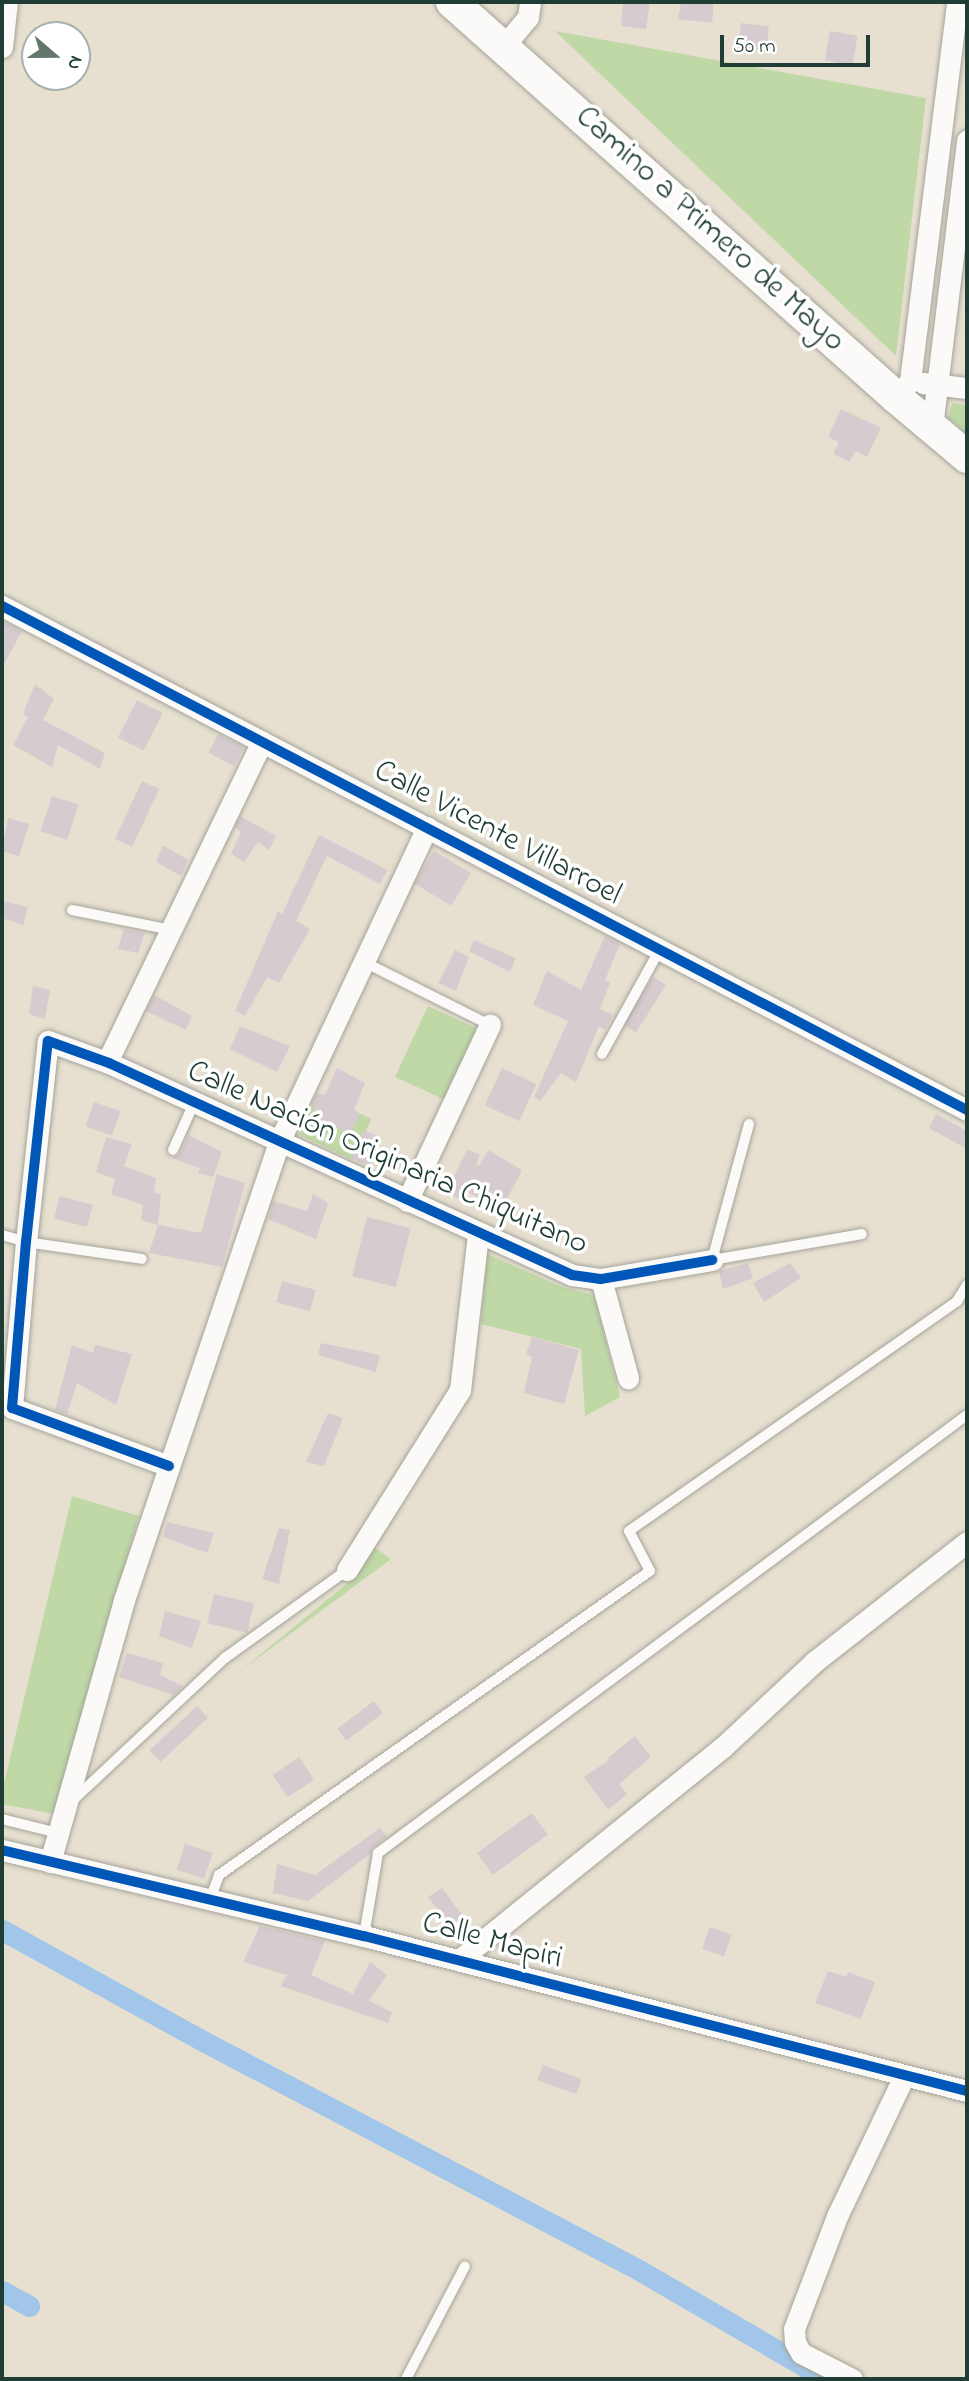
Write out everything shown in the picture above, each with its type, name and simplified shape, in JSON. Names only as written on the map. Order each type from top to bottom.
[{"type":"main road","name":"Camino a Primero de Mayo","points":[[452,2],[904,390],[932,427],[967,457]]},
{"type":"street","points":[[2,47],[7,2]]},
{"type":"street","points":[[503,47],[528,17],[530,2]]},
{"type":"street","points":[[957,2],[935,179],[904,390],[937,384],[967,388]]},
{"type":"street","points":[[932,427],[965,183],[967,140]]},
{"type":"street","points":[[935,179],[965,183]]},
{"type":"street","name":"Calle Vicente Villarroel","points":[[2,606],[967,1110]]},
{"type":"street","points":[[107,1062],[262,741]]},
{"type":"street","points":[[50,1861],[124,1600],[279,1142],[427,827]]},
{"type":"street","points":[[407,1201],[490,1025]]},
{"type":"street","name":"Calle Nación Originaria Chiquitano","points":[[26,1242],[48,1041],[107,1062],[572,1275],[601,1279],[712,1260]]},
{"type":"street","points":[[347,1570],[460,1390],[478,1234]]},
{"type":"street","points":[[26,1242],[12,1408],[169,1466]]},
{"type":"street","points":[[601,1279],[628,1378]]},
{"type":"street","points":[[459,1960],[723,1747],[814,1662],[967,1542]]},
{"type":"street","name":"Calle Mapiri","points":[[2,1850],[364,1936],[967,2091]]},
{"type":"street","points":[[852,2379],[801,2353],[795,2342],[794,2329],[838,2214],[904,2076]]},
{"type":"lane","points":[[72,910],[171,930]]},
{"type":"lane","points":[[602,1054],[660,949]]},
{"type":"lane","points":[[364,961],[490,1025]]},
{"type":"lane","points":[[173,1150],[194,1103]]},
{"type":"lane","points":[[712,1260],[749,1124]]},
{"type":"lane","name":"Calle Nación Originaria Chiquitano","points":[[712,1260],[862,1234]]},
{"type":"lane","points":[[2,1235],[26,1242],[142,1259]]},
{"type":"lane","points":[[210,1899],[219,1875],[650,1571],[629,1531],[957,1301],[967,1285]]},
{"type":"lane","points":[[364,1936],[378,1853],[967,1415]]},
{"type":"lane","points":[[64,1808],[225,1658],[347,1570]]},
{"type":"lane","points":[[2,1819],[58,1833]]},
{"type":"lane","points":[[405,2379],[465,2266]]},
{"type":"green space","points":[[555,31],[926,98],[896,356]]},
{"type":"green space","points":[[952,403],[967,405],[967,434],[948,418]]},
{"type":"green space","points":[[428,1006],[477,1029],[444,1100],[395,1077]]},
{"type":"green space","points":[[318,1094],[371,1119],[352,1160],[299,1135]]},
{"type":"green space","points":[[487,1254],[562,1287],[594,1295],[620,1397],[585,1416],[581,1349],[481,1324]]},
{"type":"green space","points":[[72,1496],[139,1516],[54,1814],[2,1804],[2,1792]]},
{"type":"green space","points":[[374,1547],[391,1559],[238,1673],[356,1576]]},
{"type":"building","points":[[623,2],[650,2],[646,29],[621,26]]},
{"type":"building","points":[[681,2],[714,2],[712,23],[678,19]]},
{"type":"building","points":[[741,23],[769,26],[766,51],[738,48]]},
{"type":"building","points":[[830,31],[858,36],[852,65],[825,61]]},
{"type":"building","points":[[841,409],[881,428],[867,457],[855,451],[850,462],[833,454],[839,442],[828,437]]},
{"type":"building","points":[[2,621],[22,631],[2,668]]},
{"type":"building","points":[[35,684],[54,699],[43,720],[105,753],[100,769],[58,745],[52,767],[13,745],[28,717],[23,714]]},
{"type":"building","points":[[137,700],[163,713],[144,751],[118,737]]},
{"type":"building","points":[[218,734],[244,747],[234,766],[208,753]]},
{"type":"building","points":[[142,781],[159,789],[132,847],[115,839]]},
{"type":"building","points":[[52,796],[79,805],[67,840],[41,831]]},
{"type":"building","points":[[240,816],[276,836],[269,850],[258,842],[244,862],[231,854],[241,832],[235,827]]},
{"type":"building","points":[[8,818],[29,824],[19,856],[2,851]]},
{"type":"building","points":[[319,835],[388,870],[380,884],[327,856],[296,921],[310,929],[279,983],[267,977],[245,1016],[235,1011],[278,911],[282,914]]},
{"type":"building","points":[[163,845],[188,860],[181,876],[156,862]]},
{"type":"building","points":[[434,851],[471,873],[451,906],[414,884]]},
{"type":"building","points":[[2,901],[28,907],[23,925],[2,918]]},
{"type":"building","points":[[124,929],[145,933],[138,953],[118,949]]},
{"type":"building","points":[[605,936],[620,944],[605,980],[610,983],[600,1009],[613,1015],[605,1030],[599,1026],[576,1082],[561,1073],[540,1101],[534,1097],[568,1021],[533,1005],[547,971],[581,990]]},
{"type":"building","points":[[474,940],[516,958],[510,972],[469,951]]},
{"type":"building","points":[[455,950],[469,957],[456,991],[438,983]]},
{"type":"building","points":[[653,977],[666,985],[636,1032],[623,1024]]},
{"type":"building","points":[[33,986],[50,990],[45,1019],[29,1014]]},
{"type":"building","points":[[154,995],[192,1016],[186,1030],[146,1011]]},
{"type":"building","points":[[240,1026],[290,1046],[277,1072],[230,1049]]},
{"type":"building","points":[[337,1068],[365,1083],[354,1110],[360,1114],[350,1134],[328,1124],[325,1132],[309,1124],[315,1108],[311,1105],[317,1093],[325,1095]]},
{"type":"building","points":[[502,1068],[536,1084],[519,1121],[485,1105]]},
{"type":"building","points":[[94,1102],[120,1111],[112,1136],[86,1127]]},
{"type":"building","points":[[936,1114],[967,1131],[967,1149],[929,1128]]},
{"type":"building","points":[[364,1130],[382,1138],[370,1166],[351,1158]]},
{"type":"building","points":[[188,1135],[222,1152],[213,1177],[198,1173],[200,1168],[172,1158],[180,1154]]},
{"type":"building","points":[[106,1137],[132,1144],[124,1166],[156,1178],[154,1192],[161,1195],[158,1225],[141,1220],[143,1205],[111,1194],[115,1179],[96,1172]]},
{"type":"building","points":[[467,1149],[480,1155],[476,1164],[479,1166],[488,1150],[522,1170],[501,1210],[464,1190],[460,1199],[446,1193]]},
{"type":"building","points":[[217,1174],[245,1183],[222,1267],[149,1253],[158,1225],[201,1233]]},
{"type":"building","points":[[313,1194],[328,1203],[316,1239],[268,1219],[273,1201],[307,1211]]},
{"type":"building","points":[[60,1196],[93,1205],[87,1227],[54,1218]]},
{"type":"building","points":[[367,1217],[411,1228],[396,1287],[352,1276]]},
{"type":"building","points":[[748,1263],[753,1278],[723,1289],[719,1271]]},
{"type":"building","points":[[790,1263],[801,1278],[764,1302],[753,1283]]},
{"type":"building","points":[[282,1281],[316,1290],[310,1311],[276,1302]]},
{"type":"building","points":[[532,1337],[579,1350],[564,1404],[524,1393],[532,1357],[526,1354]]},
{"type":"building","points":[[321,1343],[380,1355],[376,1372],[318,1355]]},
{"type":"building","points":[[72,1345],[93,1353],[95,1345],[132,1354],[116,1405],[77,1383],[67,1414],[55,1410]]},
{"type":"building","points":[[328,1413],[343,1418],[324,1466],[306,1462]]},
{"type":"building","points":[[167,1522],[214,1533],[207,1553],[163,1537]]},
{"type":"building","points":[[279,1528],[290,1530],[279,1584],[262,1579]]},
{"type":"building","points":[[214,1594],[254,1603],[247,1632],[207,1623]]},
{"type":"building","points":[[165,1611],[201,1621],[192,1648],[159,1636]]},
{"type":"building","points":[[127,1653],[163,1663],[160,1675],[183,1686],[174,1695],[119,1677]]},
{"type":"building","points":[[374,1701],[383,1713],[346,1741],[337,1729]]},
{"type":"building","points":[[197,1706],[208,1718],[160,1762],[149,1750]]},
{"type":"building","points":[[635,1736],[651,1757],[619,1784],[627,1794],[608,1810],[584,1777],[609,1760],[608,1758]]},
{"type":"building","points":[[299,1757],[314,1779],[288,1797],[272,1775]]},
{"type":"building","points":[[532,1813],[548,1835],[493,1875],[477,1853]]},
{"type":"building","points":[[380,1828],[387,1837],[373,1847],[370,1854],[308,1901],[273,1893],[277,1864],[315,1875]]},
{"type":"building","points":[[185,1844],[213,1853],[204,1879],[177,1870]]},
{"type":"building","points":[[442,1888],[463,1916],[452,1927],[428,1897]]},
{"type":"building","points":[[260,1926],[325,1941],[311,1975],[353,1994],[370,1962],[387,1975],[369,2001],[392,2012],[388,2023],[281,1986],[287,1975],[243,1962]]},
{"type":"building","points":[[710,1927],[732,1935],[724,1956],[702,1949]]},
{"type":"building","points":[[828,1971],[847,1977],[848,1972],[875,1982],[861,2019],[815,2003]]},
{"type":"building","points":[[543,2065],[582,2079],[576,2094],[538,2080]]},
{"type":"waterway","points":[[2,1930],[203,2041],[639,2270],[826,2379]]},
{"type":"waterway","points":[[2,2291],[29,2306]]},
{"type":"cycle path","points":[[2,606],[967,1110]]},
{"type":"cycle path","points":[[169,1466],[12,1408],[26,1242],[48,1041],[109,1063],[572,1275],[601,1279],[712,1260]]},
{"type":"cycle path","points":[[2,1850],[364,1936],[967,2091]]}]
